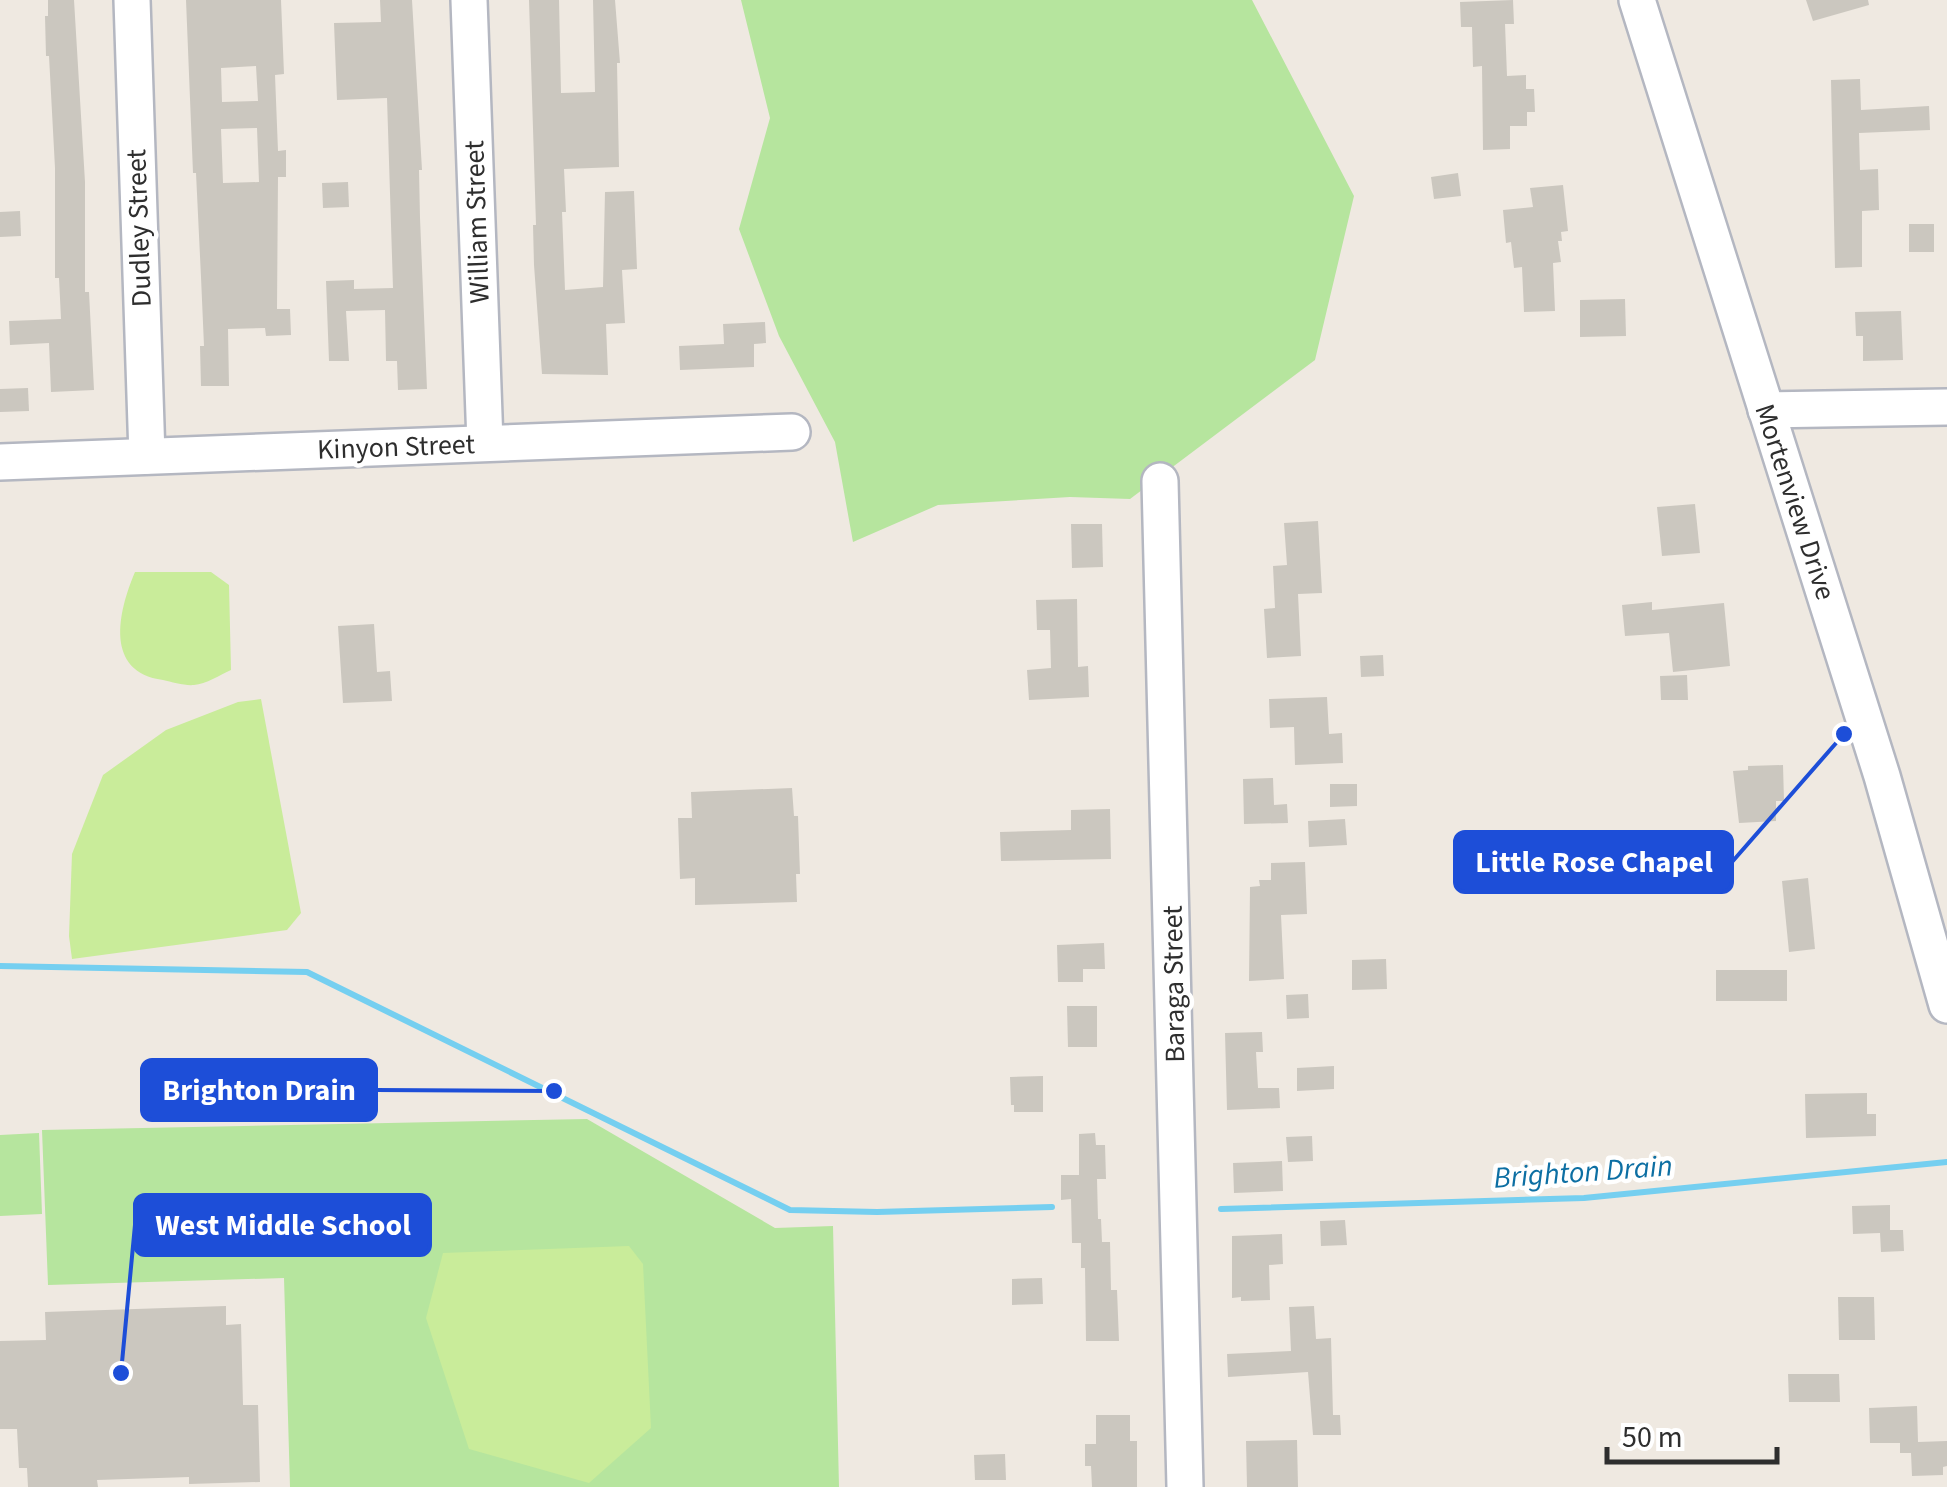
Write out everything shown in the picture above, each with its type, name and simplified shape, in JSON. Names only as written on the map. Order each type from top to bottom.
[{"type":"street","name":"Dudley Street","points":[[132,0],[147,456]]},
{"type":"street","name":"William Street","points":[[470,0],[485,444]]},
{"type":"street","name":"Mortenview Drive","points":[[1637,0],[1882,776],[1947,1005]]},
{"type":"street","points":[[1766,410],[1947,407]]},
{"type":"street","name":"Kinyon Street","points":[[0,462],[792,432]]},
{"type":"street","name":"Baraga Street","points":[[1160,480],[1186,1487]]},
{"type":"green space","points":[[741,0],[1252,0],[1354,196],[1315,360],[1130,499],[1070,497],[938,505],[853,542],[835,442],[779,336],[739,229],[770,118]]},
{"type":"green space","points":[[135,572],[211,572],[229,585],[231,670],[190,685],[144,675],[131,665],[120,638],[124,605]]},
{"type":"green space","points":[[261,699],[301,913],[287,930],[72,959],[72,854],[103,775],[166,730],[238,702]]},
{"type":"green space","points":[[587,1119],[775,1228],[833,1226],[839,1487],[290,1487],[284,1278],[48,1285],[42,1130]]},
{"type":"green space","points":[[39,1133],[42,1214],[0,1216],[0,1135]]},
{"type":"green space","points":[[629,1246],[643,1264],[651,1428],[589,1483],[469,1449],[426,1318],[443,1253]]},
{"type":"building","points":[[48,0],[74,0],[85,182],[85,292],[89,292],[94,390],[51,392],[49,343],[10,345],[9,321],[61,319],[59,278],[55,278],[55,168],[46,56]]},
{"type":"building","points":[[186,0],[281,0],[284,74],[275,75],[278,151],[286,150],[286,177],[278,177],[277,309],[290,309],[291,335],[266,336],[265,328],[228,329],[229,386],[201,386],[200,346],[204,346]],"holes":[[[256,66],[258,101],[222,102],[221,68]],[[257,128],[259,182],[223,183],[221,129]]]},
{"type":"building","points":[[380,0],[412,0],[422,170],[420,218],[427,389],[398,390],[397,361],[386,361],[385,310],[346,311],[349,361],[329,361],[326,281],[354,280],[354,289],[393,288],[387,98],[337,100],[334,23],[381,22]]},
{"type":"building","points":[[529,0],[559,0],[561,93],[595,92],[593,0],[615,0],[620,63],[619,167],[564,169],[566,212],[562,212],[565,290],[603,287],[605,192],[634,191],[637,269],[622,270],[625,323],[606,324],[608,375],[542,374],[534,265]]},
{"type":"building","points":[[1513,0],[1514,24],[1505,24],[1507,76],[1526,75],[1526,89],[1534,89],[1535,112],[1527,112],[1527,126],[1510,126],[1510,149],[1483,150],[1482,66],[1473,67],[1472,27],[1461,27],[1460,2]]},
{"type":"building","points":[[1806,0],[1868,0],[1869,5],[1813,21]]},
{"type":"building","points":[[1860,79],[1861,110],[1929,106],[1930,130],[1859,133],[1860,170],[1878,169],[1879,210],[1862,211],[1862,267],[1835,268],[1831,80]]},
{"type":"building","points":[[1458,173],[1461,196],[1434,199],[1431,177]]},
{"type":"building","points":[[348,182],[349,207],[323,208],[322,183]]},
{"type":"building","points":[[1563,185],[1568,231],[1561,232],[1562,241],[1558,241],[1561,262],[1553,263],[1555,311],[1524,312],[1522,267],[1514,268],[1511,242],[1506,243],[1503,210],[1533,207],[1530,188]]},
{"type":"building","points":[[20,211],[21,236],[0,237],[0,212]]},
{"type":"building","points":[[1909,224],[1934,224],[1934,252],[1909,252]]},
{"type":"building","points":[[1625,299],[1626,336],[1580,337],[1580,300]]},
{"type":"building","points":[[1901,311],[1903,360],[1863,361],[1863,336],[1856,336],[1855,312]]},
{"type":"building","points":[[765,322],[766,343],[754,344],[754,367],[680,370],[679,346],[724,344],[723,324]]},
{"type":"building","points":[[28,388],[29,411],[0,412],[0,389]]},
{"type":"building","points":[[1695,504],[1700,553],[1662,556],[1657,507]]},
{"type":"building","points":[[1318,521],[1322,593],[1298,594],[1301,656],[1267,658],[1264,609],[1275,608],[1273,566],[1287,565],[1284,523]]},
{"type":"building","points":[[1071,524],[1102,524],[1103,567],[1072,568]]},
{"type":"building","points":[[1077,599],[1078,667],[1088,666],[1089,697],[1029,700],[1027,670],[1051,668],[1050,630],[1037,630],[1036,600]]},
{"type":"building","points":[[1652,602],[1652,610],[1724,603],[1730,666],[1673,672],[1669,633],[1625,636],[1622,605]]},
{"type":"building","points":[[374,624],[377,672],[390,671],[392,701],[343,703],[338,626]]},
{"type":"building","points":[[1383,655],[1384,676],[1361,677],[1360,656]]},
{"type":"building","points":[[1687,675],[1688,700],[1661,700],[1660,676]]},
{"type":"building","points":[[1327,697],[1329,734],[1342,733],[1343,763],[1295,765],[1294,727],[1270,728],[1269,699]]},
{"type":"building","points":[[1783,765],[1784,801],[1776,801],[1776,821],[1739,823],[1733,771],[1748,770],[1748,766]]},
{"type":"building","points":[[1273,778],[1274,805],[1287,804],[1288,823],[1244,824],[1243,779]]},
{"type":"building","points":[[1330,784],[1357,784],[1357,806],[1330,807]]},
{"type":"building","points":[[792,788],[794,816],[798,816],[797,902],[695,905],[695,878],[680,879],[678,818],[692,818],[691,792]]},
{"type":"building","points":[[1110,809],[1111,859],[1001,861],[1000,832],[1071,830],[1071,810]]},
{"type":"building","points":[[1345,819],[1347,845],[1309,847],[1308,821]]},
{"type":"building","points":[[1305,862],[1307,914],[1281,915],[1284,979],[1249,981],[1250,887],[1260,886],[1259,880],[1271,880],[1271,863]]},
{"type":"building","points":[[1808,878],[1815,949],[1789,952],[1782,881]]},
{"type":"building","points":[[1104,943],[1105,969],[1083,969],[1083,982],[1058,982],[1057,945]]},
{"type":"building","points":[[1386,959],[1387,989],[1352,990],[1352,960]]},
{"type":"building","points":[[1716,970],[1787,970],[1787,1001],[1716,1001]]},
{"type":"building","points":[[1308,994],[1309,1018],[1287,1019],[1286,995]]},
{"type":"building","points":[[1067,1006],[1097,1006],[1097,1047],[1068,1047]]},
{"type":"building","points":[[1262,1032],[1263,1052],[1256,1052],[1258,1088],[1279,1088],[1280,1108],[1227,1110],[1225,1033]]},
{"type":"building","points":[[1334,1066],[1334,1089],[1297,1091],[1297,1068]]},
{"type":"building","points":[[1043,1076],[1043,1112],[1014,1112],[1010,1077]]},
{"type":"building","points":[[1867,1093],[1867,1114],[1876,1114],[1876,1136],[1806,1138],[1805,1094]]},
{"type":"building","points":[[1095,1133],[1096,1145],[1105,1145],[1106,1179],[1097,1179],[1098,1219],[1102,1242],[1110,1242],[1111,1290],[1117,1290],[1119,1341],[1086,1341],[1081,1243],[1072,1243],[1071,1199],[1061,1200],[1061,1175],[1079,1175],[1079,1134]]},
{"type":"building","points":[[1312,1136],[1313,1161],[1288,1162],[1286,1137]]},
{"type":"building","points":[[1282,1161],[1283,1191],[1234,1193],[1233,1163]]},
{"type":"building","points":[[1890,1205],[1890,1230],[1903,1230],[1904,1251],[1881,1252],[1880,1233],[1853,1234],[1852,1206]]},
{"type":"building","points":[[1345,1220],[1347,1245],[1321,1246],[1320,1221]]},
{"type":"building","points":[[1282,1234],[1283,1264],[1269,1265],[1270,1300],[1232,1298],[1232,1236]]},
{"type":"building","points":[[1042,1278],[1043,1304],[1012,1305],[1012,1279]]},
{"type":"building","points":[[1838,1297],[1874,1297],[1875,1340],[1839,1340]]},
{"type":"building","points":[[226,1306],[226,1325],[241,1324],[243,1405],[258,1405],[260,1482],[189,1484],[189,1477],[97,1480],[98,1487],[28,1487],[27,1468],[19,1468],[17,1429],[0,1429],[0,1341],[46,1340],[45,1312]]},
{"type":"building","points":[[1314,1306],[1316,1339],[1331,1338],[1333,1415],[1340,1415],[1341,1435],[1313,1435],[1308,1372],[1228,1377],[1227,1354],[1291,1351],[1289,1307]]},
{"type":"building","points":[[1788,1374],[1839,1374],[1840,1402],[1789,1402]]},
{"type":"building","points":[[1917,1406],[1918,1442],[1947,1441],[1943,1475],[1912,1476],[1911,1453],[1900,1453],[1900,1443],[1870,1443],[1869,1408]]},
{"type":"building","points":[[1096,1415],[1130,1415],[1130,1441],[1137,1441],[1137,1487],[1092,1487],[1091,1466],[1085,1466],[1085,1444],[1096,1444]]},
{"type":"building","points":[[1297,1440],[1298,1487],[1247,1487],[1246,1441]]},
{"type":"building","points":[[1005,1454],[1006,1480],[975,1480],[974,1455]]},
{"type":"waterway","name":"Brighton Drain","points":[[0,966],[307,972],[790,1210],[1052,1207]]},
{"type":"waterway","name":"Brighton Drain","points":[[1221,1209],[1584,1198],[1947,1162]]},
{"type":"place","name":"Little Rose Chapel","points":[[1844,734]]},
{"type":"place","name":"Brighton Drain","points":[[554,1091]]},
{"type":"place","name":"West Middle School","points":[[121,1373]]}]
